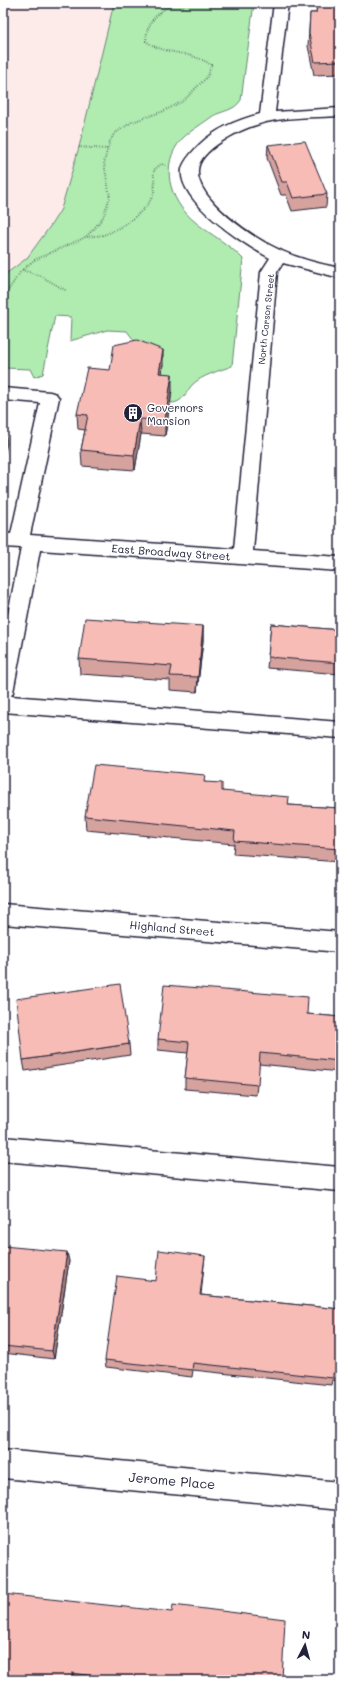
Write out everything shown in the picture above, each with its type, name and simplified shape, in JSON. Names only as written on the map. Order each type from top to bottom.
[{"type":"street","points":[[267,117],[281,3]]},
{"type":"street","points":[[340,112],[267,117],[235,126],[215,138],[199,154],[190,170],[191,182],[203,202],[235,230],[253,243],[279,256],[316,268],[340,273]]},
{"type":"street","name":"North Carson Street","points":[[243,557],[269,272],[279,256]]},
{"type":"street","points":[[3,394],[50,398],[18,541],[3,692]]},
{"type":"street","name":"East Broadway Street","points":[[18,541],[340,564]]},
{"type":"street","points":[[3,704],[340,730]]},
{"type":"street","name":"Highland Street","points":[[3,914],[340,942]]},
{"type":"street","points":[[3,1149],[340,1179]]},
{"type":"street","name":"Jerome Place","points":[[3,1464],[340,1496]]},
{"type":"path","points":[[3,298],[22,270],[37,259],[79,242],[93,231],[108,208],[110,197],[103,165],[109,141],[116,132],[143,116],[180,103],[209,77],[212,71],[212,65],[205,58],[195,55],[160,50],[151,46],[146,41],[147,28],[153,15],[176,3]]},
{"type":"path","points":[[79,147],[107,149]]},
{"type":"path","points":[[86,237],[102,235],[129,221],[140,212],[150,202],[154,191],[154,170],[161,164],[171,165]]},
{"type":"path","points":[[22,270],[42,276],[67,291]]},
{"type":"shaded area","points":[[3,3],[114,3],[79,147],[61,209],[27,258],[3,276]]},
{"type":"green space","points":[[114,3],[254,3],[241,100],[238,104],[228,110],[213,116],[181,140],[174,150],[169,170],[173,192],[185,212],[243,259],[232,366],[211,374],[196,382],[181,399],[175,403],[171,403],[171,390],[127,331],[107,330],[70,341],[71,317],[55,316],[43,374],[34,377],[30,369],[3,368],[3,276],[27,258],[61,209],[79,147]]},
{"type":"building","points":[[317,5],[340,6],[340,61],[315,62],[309,33],[310,13],[316,13]]},
{"type":"building","points":[[305,141],[327,194],[293,198],[287,182],[282,182],[268,145]]},
{"type":"building","name":"Governors Mansion","points":[[137,340],[163,350],[159,373],[172,374],[165,420],[140,419],[134,455],[81,450],[88,415],[77,414],[87,368],[110,370],[114,345]]},
{"type":"building","points":[[3,430],[5,430],[3,441]]},
{"type":"building","points":[[85,618],[203,626],[198,677],[170,676],[172,666],[79,659]]},
{"type":"building","points":[[271,624],[340,630],[340,663],[268,657]]},
{"type":"building","points":[[94,765],[205,775],[204,782],[222,783],[222,791],[289,797],[288,805],[340,808],[340,849],[234,841],[235,831],[85,816]]},
{"type":"building","points":[[120,984],[129,1044],[23,1060],[16,999]]},
{"type":"building","points":[[164,985],[308,997],[307,1014],[340,1017],[340,1061],[260,1053],[258,1085],[185,1078],[189,1042],[158,1039]]},
{"type":"building","points":[[3,1246],[67,1252],[52,1351],[3,1346]]},
{"type":"building","points":[[159,1250],[205,1256],[200,1295],[340,1309],[340,1374],[333,1373],[333,1378],[193,1363],[192,1370],[105,1360],[117,1276],[156,1281]]},
{"type":"building","points":[[3,1594],[172,1612],[173,1605],[285,1619],[282,1680],[123,1680],[72,1673],[72,1680],[3,1680]]},
{"type":"place","name":"Governors Mansion","points":[[133,413]]}]
